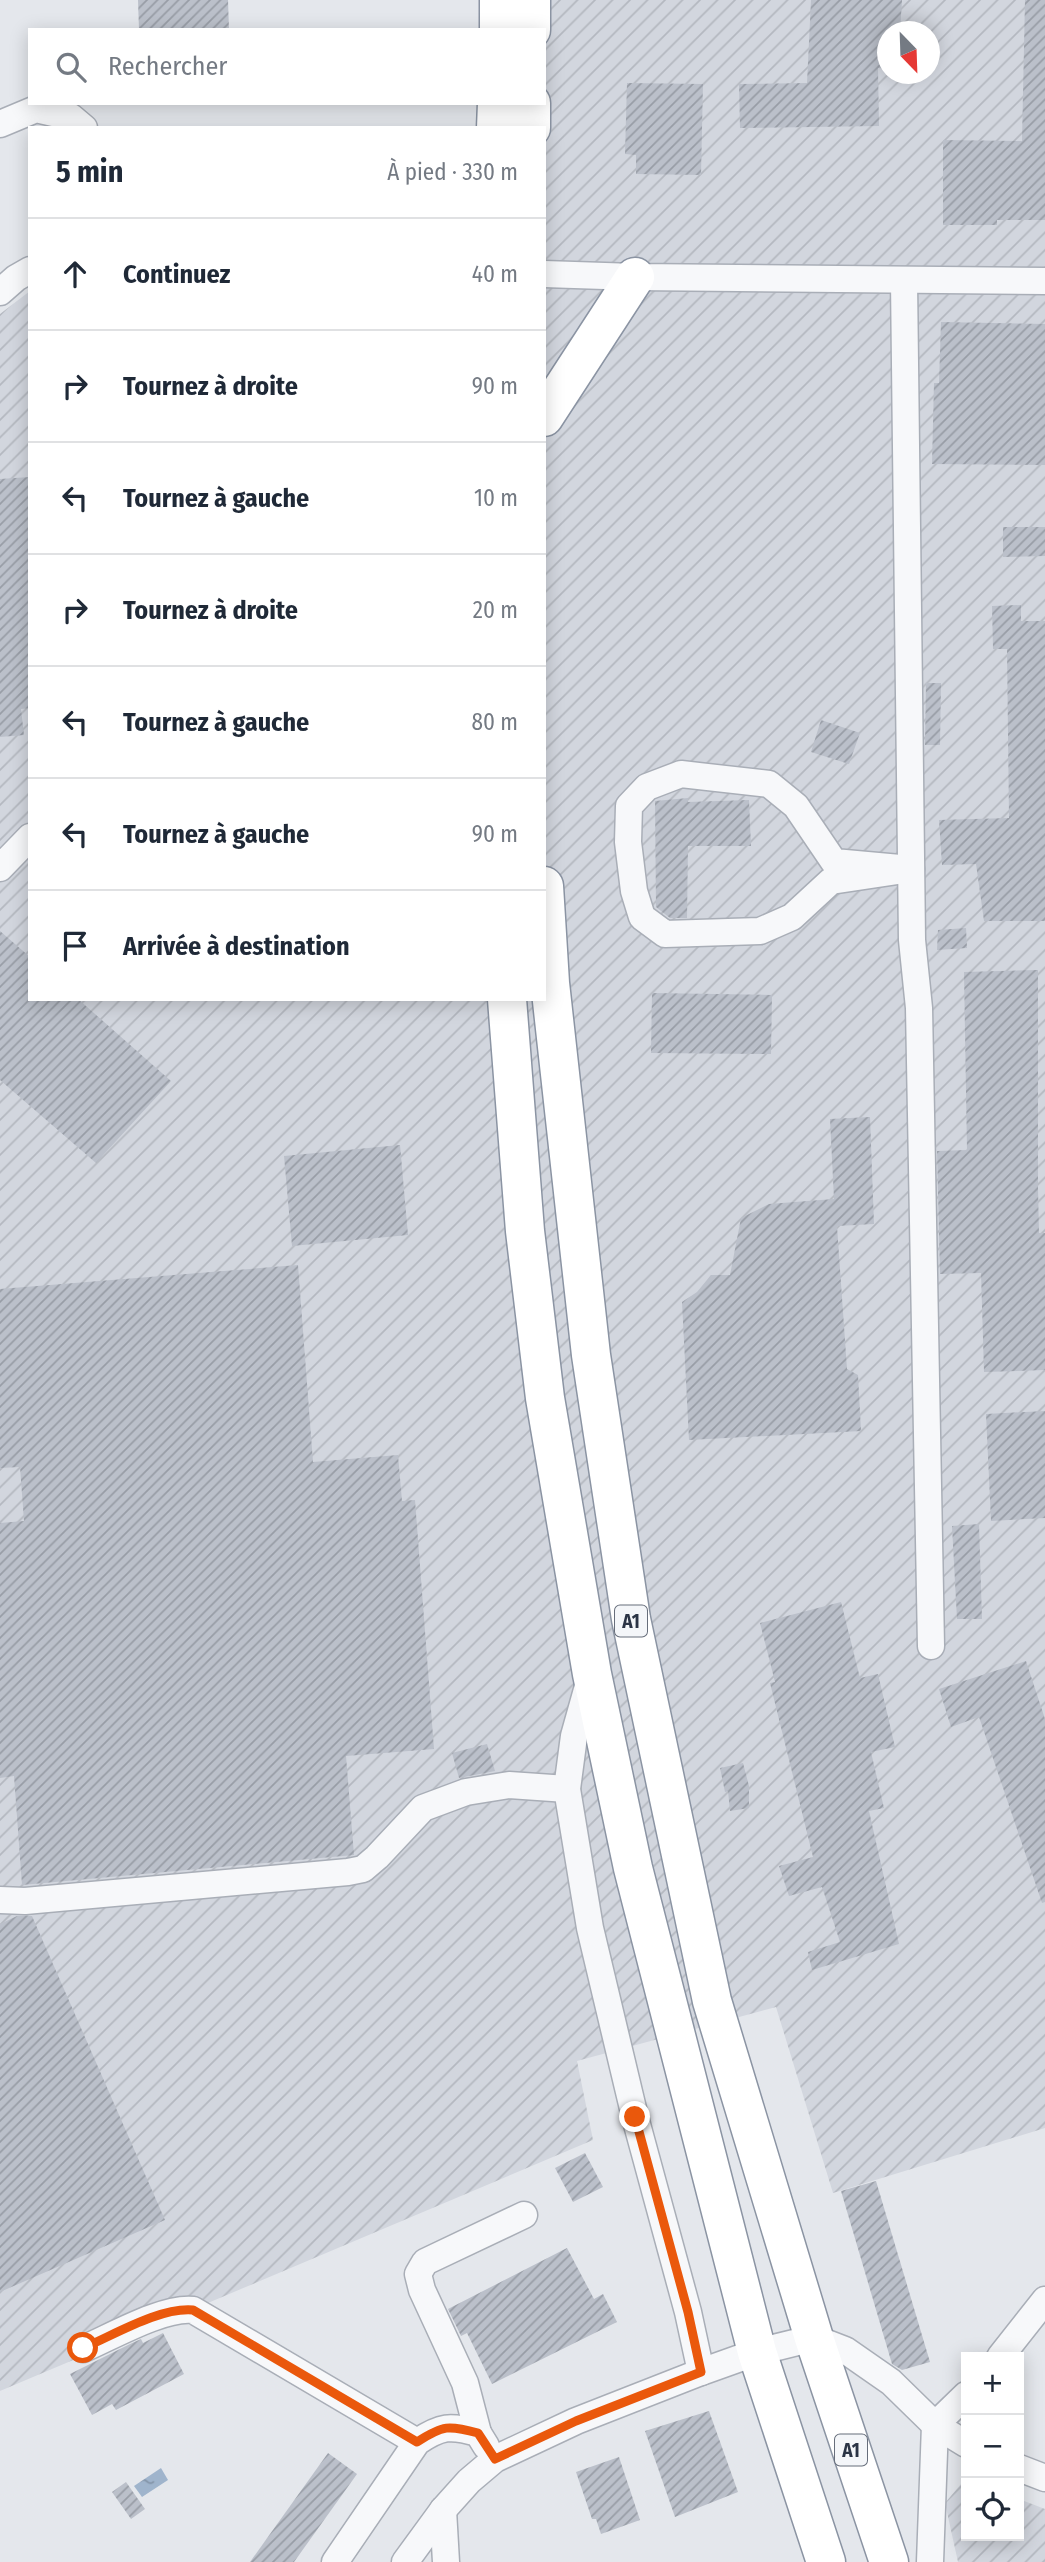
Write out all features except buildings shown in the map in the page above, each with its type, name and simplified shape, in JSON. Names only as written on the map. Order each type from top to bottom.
[{"type":"highway","points":[[499,0],[499,28]]},
{"type":"highway","points":[[531,0],[531,28]]},
{"type":"highway","points":[[496,126],[497,105]]},
{"type":"highway","points":[[531,105],[531,126]]},
{"type":"highway","points":[[546,414],[635,277]]},
{"type":"highway","name":"A1","points":[[546,919],[550,984],[591,1355],[631,1619],[712,2001],[814,2339],[888,2562]]},
{"type":"highway","name":"A1","points":[[507,1001],[525,1231],[545,1398],[592,1674],[633,1868],[757,2352],[827,2562]]},
{"type":"street","points":[[0,124],[36,109],[71,117],[82,126]]},
{"type":"street","points":[[0,292],[28,271]]},
{"type":"street","points":[[546,274],[1045,281]]},
{"type":"street","points":[[904,281],[912,940],[919,1008],[931,1646]]},
{"type":"street","points":[[681,774],[769,784],[796,806],[834,862],[911,869],[831,881],[792,917],[760,932],[665,934],[642,917],[634,891],[628,842],[629,806],[647,787],[681,774]]},
{"type":"street","points":[[0,868],[28,840]]},
{"type":"street","points":[[592,1674],[574,1735],[567,1789],[590,1928],[638,2131],[688,2312],[701,2372]]},
{"type":"street","points":[[0,1900],[24,1901],[348,1872],[363,1869],[423,1808],[466,1792],[509,1785],[567,1789]]},
{"type":"street","points":[[495,2459],[478,2433],[465,2383],[422,2290],[418,2274],[425,2262],[524,2216]]},
{"type":"street","points":[[1004,2352],[1045,2300]]},
{"type":"street","points":[[83,2348],[164,2313],[179,2309],[193,2310],[417,2442]]},
{"type":"street","points":[[405,2562],[443,2510],[469,2481],[495,2459],[576,2421],[701,2372],[757,2352],[814,2339],[845,2350],[891,2382],[935,2425],[961,2441]]},
{"type":"street","points":[[930,2562],[935,2425],[961,2400]]},
{"type":"street","points":[[335,2562],[417,2442],[432,2432],[453,2426],[478,2433]]},
{"type":"street","points":[[1024,2470],[1045,2478]]},
{"type":"street","points":[[443,2510],[446,2562]]},
{"type":"shaded area","points":[[481,0],[1045,0],[1045,2128],[833,2193],[776,2007],[577,2061],[593,2140],[0,2391],[0,314],[28,293],[28,1001],[546,1001],[546,28],[540,28]]},
{"type":"shaded area","points":[[961,2484],[961,2541],[1024,2541],[1024,2501],[1045,2509],[1045,2562],[958,2562],[945,2503]]},
{"type":"water","points":[[161,2468],[168,2480],[142,2497],[134,2486]]},
{"type":"route","points":[[83,2348],[164,2313],[179,2309],[193,2310],[417,2442],[432,2432],[453,2426],[478,2433],[495,2459],[576,2421],[701,2372],[688,2312],[635,2117]]}]
